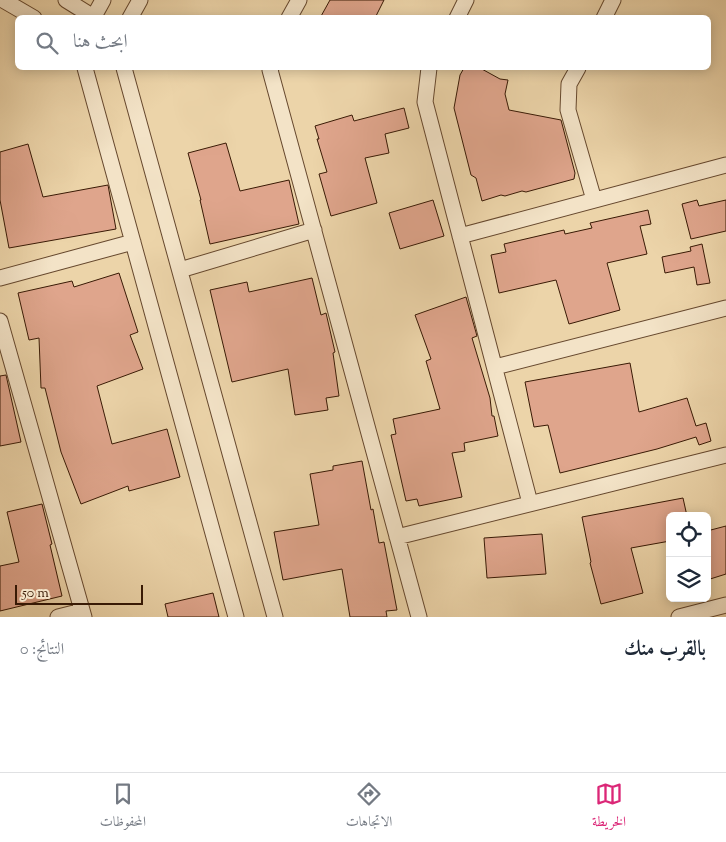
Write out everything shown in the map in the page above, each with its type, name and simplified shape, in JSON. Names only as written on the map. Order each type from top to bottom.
[{"type":"street","points":[[3,0],[29,15]]},
{"type":"street","points":[[66,0],[91,15]]},
{"type":"street","points":[[95,15],[103,0]]},
{"type":"street","points":[[132,15],[140,0]]},
{"type":"street","points":[[291,15],[299,0]]},
{"type":"street","points":[[458,15],[466,0]]},
{"type":"street","points":[[606,15],[613,0]]},
{"type":"street","points":[[86,70],[236,617]]},
{"type":"street","points":[[125,70],[275,617]]},
{"type":"street","points":[[270,70],[419,617]]},
{"type":"street","points":[[429,70],[425,102],[530,504]]},
{"type":"street","points":[[577,70],[570,84],[568,110],[594,200]]},
{"type":"street","points":[[460,236],[726,166]]},
{"type":"street","points":[[180,270],[314,230]]},
{"type":"street","points":[[0,278],[133,242]]},
{"type":"street","points":[[495,367],[726,308]]},
{"type":"street","points":[[0,321],[83,614],[58,617]]},
{"type":"street","points":[[397,536],[726,455]]},
{"type":"street","points":[[679,617],[726,605]]},
{"type":"building","points":[[330,0],[384,0],[376,15],[322,15]]},
{"type":"building","points":[[463,70],[484,70],[500,79],[508,80],[505,94],[509,110],[561,120],[575,173],[574,179],[482,201],[476,178],[471,175],[454,108],[460,75]]},
{"type":"building","points":[[404,108],[409,128],[385,134],[389,153],[365,158],[377,203],[331,216],[319,174],[327,172],[315,126],[352,115],[354,121]]},
{"type":"building","points":[[226,143],[240,191],[289,180],[299,224],[210,244],[201,200],[188,153]]},
{"type":"building","points":[[28,144],[43,197],[108,185],[116,229],[9,248],[0,200],[0,152]]},
{"type":"building","points":[[433,200],[444,236],[400,249],[389,213]]},
{"type":"building","points":[[697,200],[699,206],[726,200],[726,231],[691,239],[682,204]]},
{"type":"building","points":[[648,210],[651,224],[640,226],[647,254],[607,263],[620,310],[569,324],[556,280],[499,293],[491,255],[506,252],[504,244],[564,230],[565,234],[592,228],[590,223]]},
{"type":"building","points":[[702,244],[710,283],[697,285],[694,267],[665,273],[662,257],[691,251],[690,247]]},
{"type":"building","points":[[119,273],[138,332],[130,335],[143,369],[97,386],[112,444],[167,429],[180,477],[129,491],[128,486],[81,504],[61,452],[45,388],[41,388],[39,338],[29,340],[18,293],[72,281],[74,287]]},
{"type":"building","points":[[312,278],[321,315],[326,313],[335,352],[333,353],[339,396],[326,398],[328,410],[295,415],[288,369],[232,382],[210,290],[247,282],[249,292]]},
{"type":"building","points":[[466,297],[477,336],[472,338],[490,398],[492,416],[494,416],[498,436],[464,443],[465,451],[452,453],[462,497],[419,506],[417,499],[406,501],[391,435],[396,434],[393,419],[440,409],[426,361],[431,359],[415,315]]},
{"type":"building","points":[[630,363],[639,412],[687,398],[696,426],[706,423],[711,441],[699,445],[696,437],[657,449],[560,473],[548,425],[534,427],[525,382]]},
{"type":"building","points":[[6,375],[21,442],[0,446],[0,376]]},
{"type":"building","points":[[362,461],[379,543],[384,542],[397,610],[386,611],[387,617],[350,617],[342,569],[283,580],[274,532],[319,525],[310,474],[333,470],[333,466]]},
{"type":"building","points":[[683,498],[686,512],[666,512],[666,542],[631,548],[643,593],[601,604],[590,563],[582,517]]},
{"type":"building","points":[[42,504],[62,596],[0,611],[0,566],[19,562],[7,512]]},
{"type":"building","points":[[726,526],[726,574],[711,579],[711,557],[711,530]]},
{"type":"building","points":[[542,534],[546,574],[487,578],[484,538]]},
{"type":"building","points":[[213,593],[219,617],[168,617],[165,604]]}]
